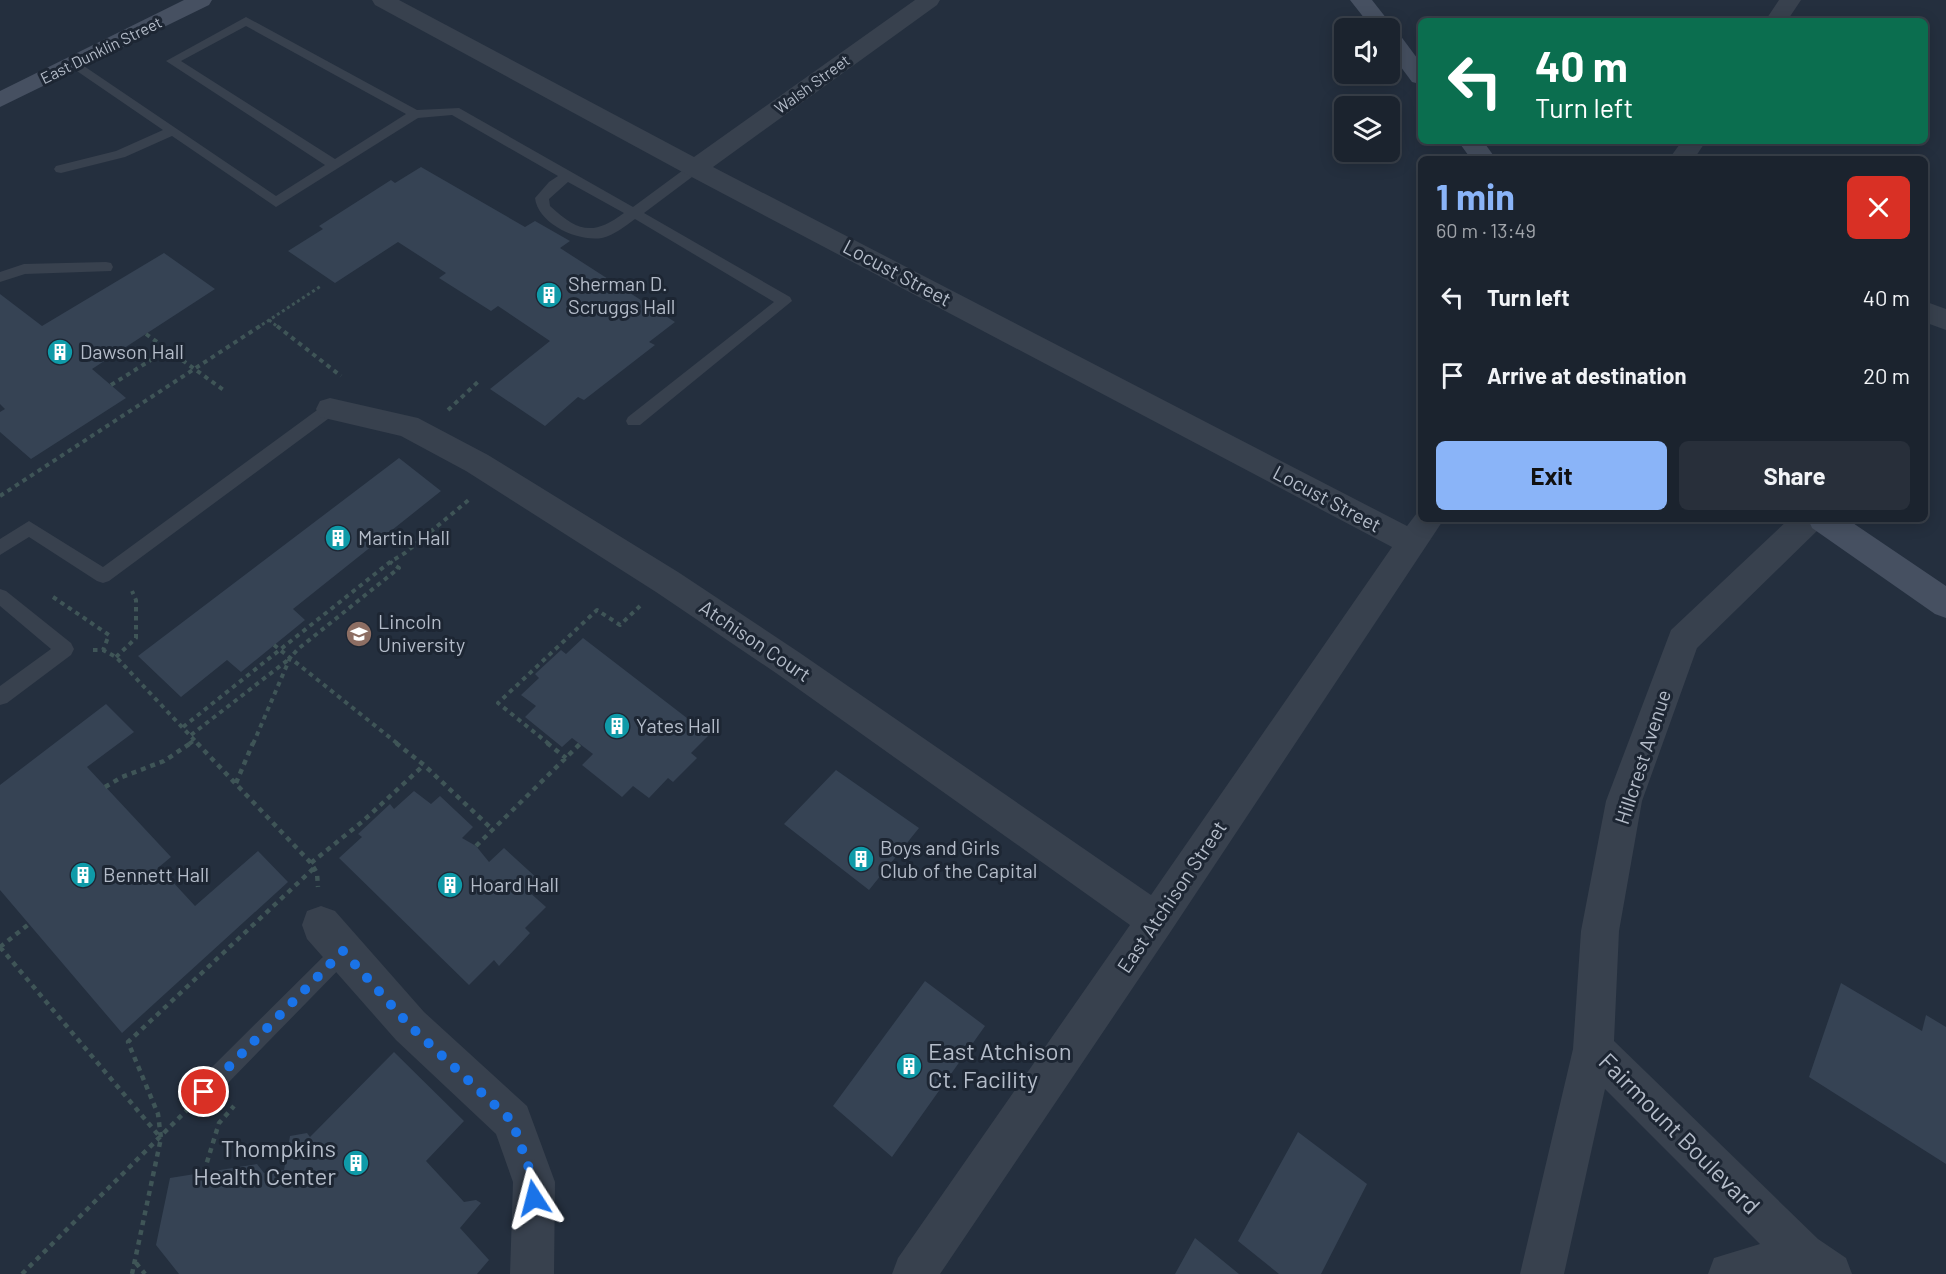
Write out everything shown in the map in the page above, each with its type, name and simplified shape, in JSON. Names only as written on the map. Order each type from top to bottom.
[{"type":"main road","name":"East Dunklin Street","points":[[0,100],[201,0]]},
{"type":"main road","points":[[1361,0],[1375,18]]},
{"type":"main road","points":[[1400,51],[1418,74]]},
{"type":"main road","points":[[1472,144],[1482,156]]},
{"type":"main road","points":[[1827,522],[1946,604]]},
{"type":"street","name":"Locust Street","points":[[383,0],[695,168],[1420,531]]},
{"type":"street","name":"Walsh Street","points":[[695,168],[929,0]]},
{"type":"street","points":[[1778,18],[1790,0]]},
{"type":"street","points":[[1928,313],[1946,320]]},
{"type":"street","name":"Atchison Court","points":[[330,409],[408,426],[477,463],[667,582],[798,669],[1156,921]]},
{"type":"street","name":"Hillcrest Avenue","points":[[1593,1048],[1600,931],[1624,801],[1683,640],[1806,522]]},
{"type":"street","name":"East Atchison Street","points":[[915,1274],[1420,531]]},
{"type":"street","points":[[332,938],[410,1026],[512,1121],[534,1182],[532,1274]]},
{"type":"street","name":"Fairmount Boulevard","points":[[1593,1048],[1816,1265]]},
{"type":"street","name":"Fairmount Boulevard","points":[[1542,1274],[1593,1048]]},
{"type":"street","name":"Fairmount Boulevard","points":[[1730,1274],[1816,1265]]},
{"type":"lane","points":[[335,165],[172,61],[246,21],[415,114]]},
{"type":"lane","points":[[75,64],[276,202],[415,114],[454,111],[785,301],[634,421]]},
{"type":"lane","points":[[62,169],[120,154],[174,131]]},
{"type":"lane","points":[[569,175],[554,185],[542,198],[543,208],[564,224],[579,231],[600,234],[634,213],[695,168]]},
{"type":"lane","points":[[0,277],[24,269],[106,267]]},
{"type":"lane","points":[[0,548],[29,528],[103,576],[330,409]]},
{"type":"lane","points":[[0,596],[65,649],[0,696]]},
{"type":"lane","points":[[221,1074],[332,938]]},
{"type":"path","points":[[0,496],[321,286]]},
{"type":"path","points":[[146,334],[225,391]]},
{"type":"path","points":[[111,385],[167,350]]},
{"type":"path","points":[[447,411],[480,380]]},
{"type":"path","points":[[183,727],[476,495]]},
{"type":"path","points":[[191,735],[290,658],[298,649],[399,568],[390,562]]},
{"type":"path","points":[[116,657],[136,638],[136,600],[120,563]]},
{"type":"path","points":[[566,758],[498,703],[597,610],[620,625],[667,582]]},
{"type":"path","points":[[274,645],[424,765],[493,830]]},
{"type":"path","points":[[65,649],[103,650],[116,657],[313,865],[317,873],[332,938]]},
{"type":"path","points":[[236,783],[290,658]]},
{"type":"path","points":[[105,787],[124,775],[139,772],[173,757],[196,739]]},
{"type":"path","points":[[476,846],[580,744]]},
{"type":"path","points":[[132,1274],[161,1138],[158,1114],[128,1042],[313,865],[424,765]]},
{"type":"path","points":[[29,924],[0,947],[161,1138]]},
{"type":"path","points":[[22,1274],[161,1138],[221,1074],[247,1093],[219,1123],[204,1172]]},
{"type":"path","points":[[136,1263],[145,1274]]},
{"type":"building","name":"Sherman D. Scruggs Hall","points":[[421,167],[525,227],[535,221],[570,241],[560,248],[675,322],[649,342],[655,345],[584,400],[578,397],[545,426],[490,389],[550,341],[498,306],[491,311],[439,278],[446,273],[398,242],[335,283],[288,251],[323,229],[319,226],[391,180],[395,183]]},
{"type":"building","name":"Dawson Hall","points":[[164,253],[215,289],[92,369],[126,398],[31,459],[0,432],[0,412],[5,409],[0,404],[0,294],[42,326]]},
{"type":"building","name":"Martin Hall","points":[[399,458],[441,491],[293,609],[305,620],[241,672],[227,660],[181,697],[138,656]]},
{"type":"building","name":"Yates Hall","points":[[583,638],[709,735],[691,753],[697,758],[673,782],[668,778],[649,798],[633,786],[622,797],[582,765],[593,754],[572,738],[562,747],[525,717],[536,706],[521,695],[539,678],[535,674],[561,650],[566,654]]},
{"type":"building","name":"Bennett Hall","points":[[106,704],[134,732],[87,767],[171,857],[159,867],[195,906],[258,851],[288,882],[122,1033],[0,890],[0,785]]},
{"type":"building","name":"Boys and Girls Club of the Capital","points":[[836,770],[919,828],[869,890],[784,824]]},
{"type":"building","name":"Hoard Hall","points":[[414,791],[431,804],[440,796],[473,827],[462,838],[476,846],[489,862],[504,848],[539,880],[528,891],[546,907],[525,928],[530,933],[499,966],[494,960],[469,985],[339,858],[362,837],[358,834],[390,804],[394,809]]},
{"type":"building","name":"East Atchison Ct. Facility","points":[[925,981],[985,1026],[892,1157],[833,1106]]},
{"type":"building","points":[[1841,983],[1922,1031],[1926,1015],[1946,1027],[1946,1164],[1809,1077]]},
{"type":"building","name":"Thompkins Health Center","points":[[394,1052],[464,1121],[426,1161],[464,1202],[476,1200],[481,1203],[460,1228],[489,1260],[477,1274],[179,1274],[156,1245],[170,1178],[257,1164],[264,1173],[284,1170],[290,1136],[307,1133],[310,1137]]},
{"type":"building","points":[[1298,1132],[1367,1184],[1321,1274],[1279,1274],[1238,1241]]},
{"type":"building","points":[[1195,1238],[1239,1274],[1175,1274]]},
{"type":"place","name":"Sherman D. Scruggs Hall","points":[[549,295]]},
{"type":"place","name":"Dawson Hall","points":[[60,352]]},
{"type":"place","name":"Martin Hall","points":[[338,538]]},
{"type":"place","name":"Lincoln University","points":[[359,634]]},
{"type":"place","name":"Yates Hall","points":[[617,726]]},
{"type":"place","name":"Boys and Girls Club of the Capital","points":[[861,859]]},
{"type":"place","name":"Bennett Hall","points":[[83,875]]},
{"type":"place","name":"Hoard Hall","points":[[450,885]]},
{"type":"place","name":"East Atchison Ct. Facility","points":[[909,1066]]},
{"type":"place","name":"Thompkins Health Center","points":[[356,1163]]},
{"type":"route","points":[[204,1092],[343,951],[410,1026],[512,1121],[534,1182],[534,1198]]}]
